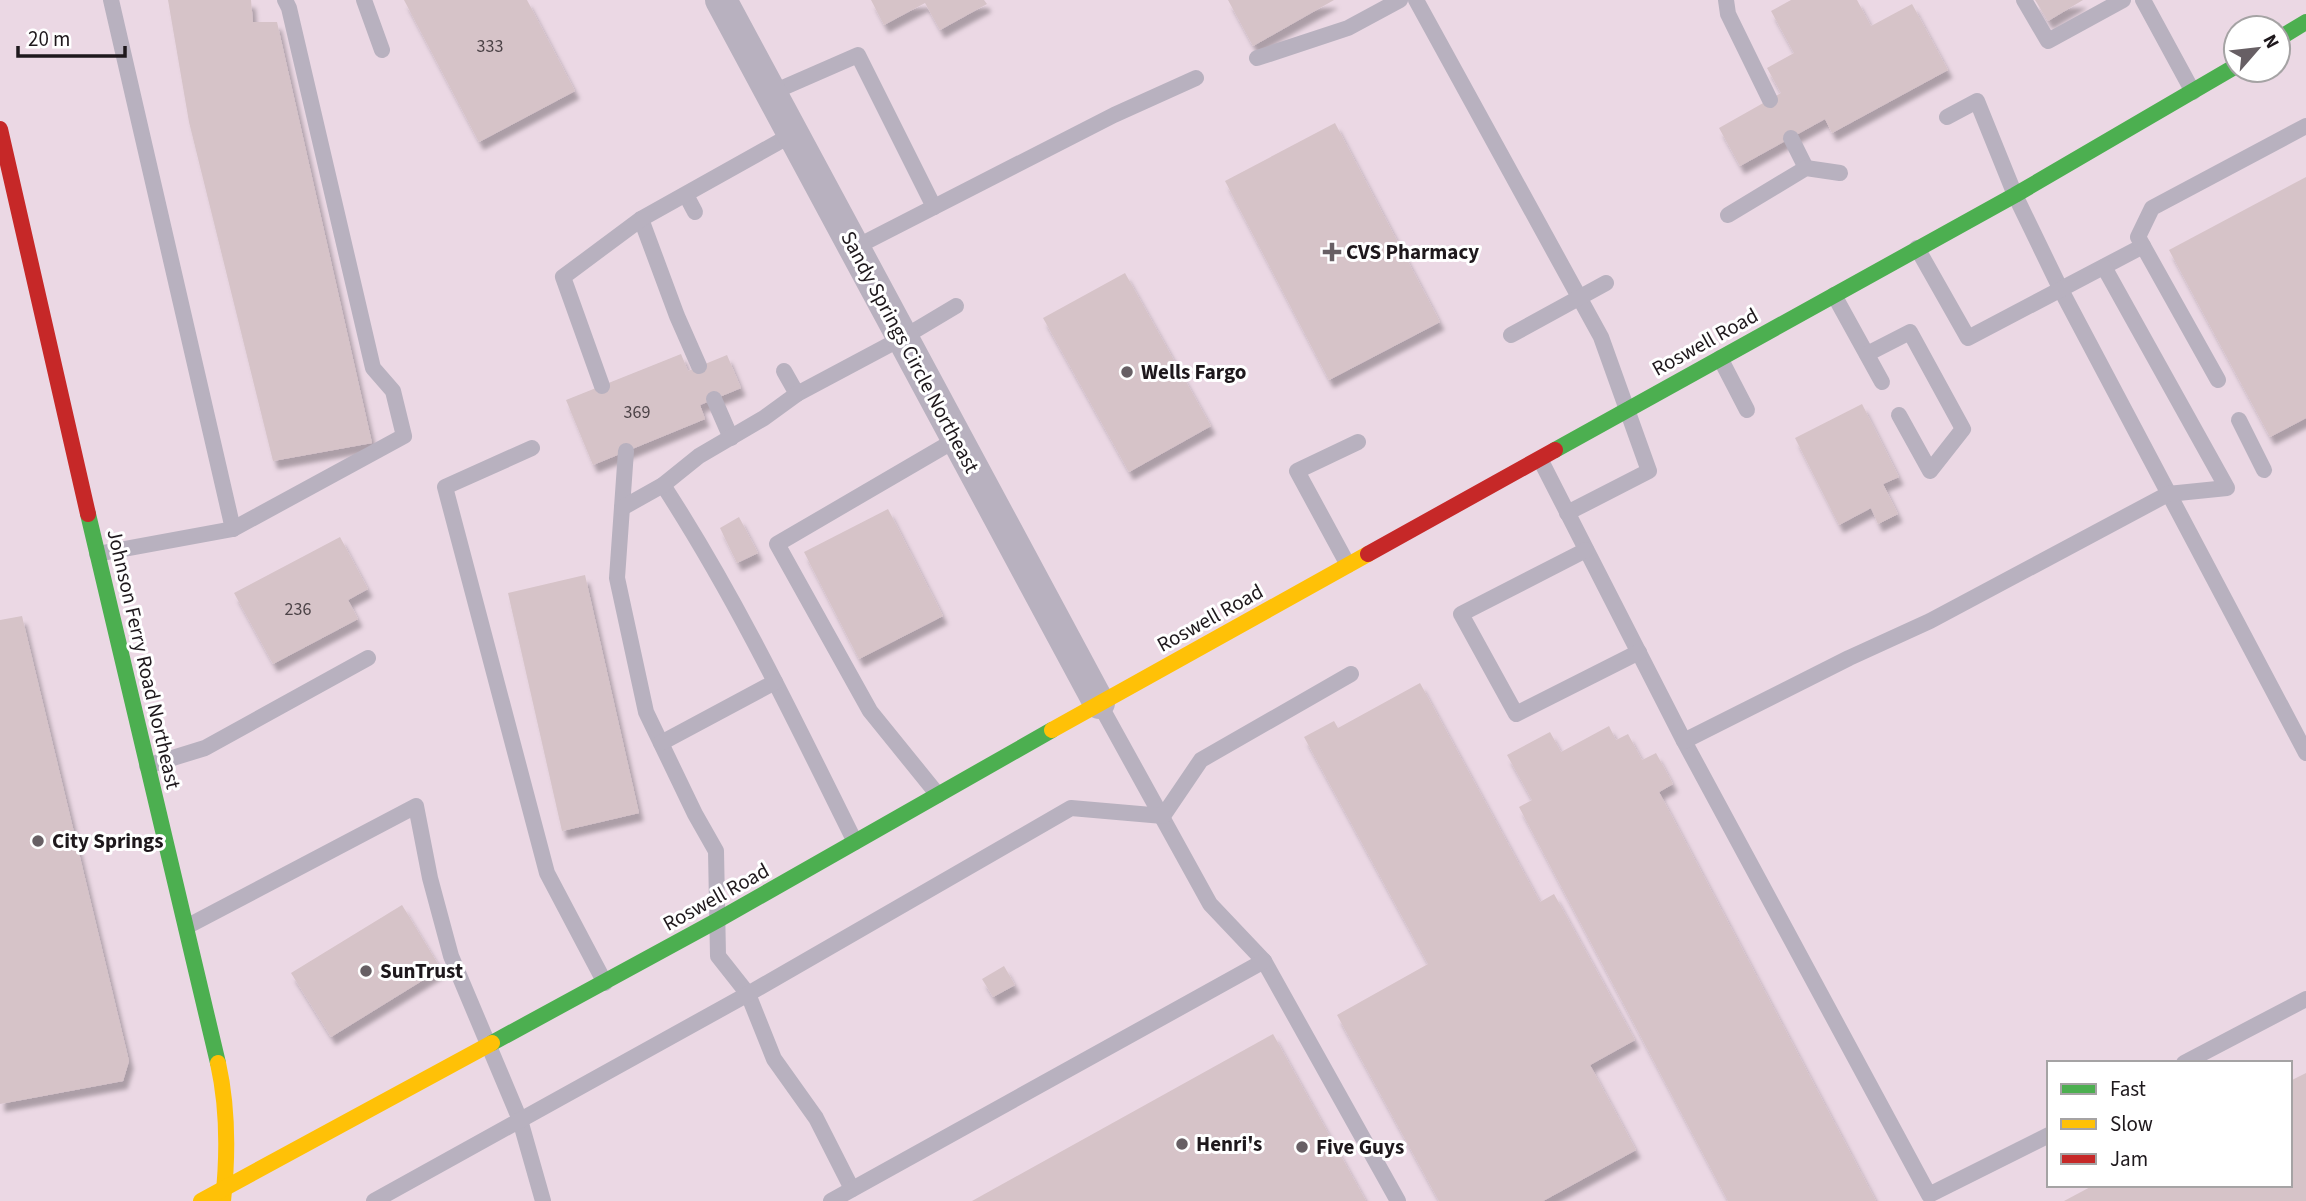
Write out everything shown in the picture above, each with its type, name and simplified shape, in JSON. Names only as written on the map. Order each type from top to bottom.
[{"type":"main road","name":"Roswell Road","points":[[201,1201],[224,1195],[605,983],[1099,704],[2015,195],[2222,74]]},
{"type":"main road","name":"Johnson Ferry Road Northeast","points":[[0,130],[226,1104],[228,1146],[224,1195]]},
{"type":"street","name":"Sandy Springs Circle Northeast","points":[[721,0],[1099,704]]},
{"type":"street","points":[[2303,0],[2306,5]]},
{"type":"lane","points":[[111,0],[233,529]]},
{"type":"lane","points":[[97,554],[233,529],[404,436],[393,391],[373,368],[285,0]]},
{"type":"lane","points":[[364,0],[382,50]]},
{"type":"lane","points":[[1257,58],[1348,28],[1400,0]]},
{"type":"lane","points":[[1416,0],[1601,337],[1650,471],[1567,513]]},
{"type":"lane","points":[[1726,0],[1728,14],[1770,100]]},
{"type":"lane","points":[[2024,0],[2048,41],[2123,0]]},
{"type":"lane","points":[[2143,0],[2193,92]]},
{"type":"lane","points":[[771,93],[858,55],[934,207]]},
{"type":"lane","points":[[854,248],[1115,115],[1196,78]]},
{"type":"lane","points":[[1947,117],[1976,101],[2015,195],[2061,290],[2306,753]]},
{"type":"lane","points":[[2218,380],[2138,237],[2152,208],[2306,126]]},
{"type":"lane","points":[[602,386],[563,277],[641,219],[793,134]]},
{"type":"lane","points":[[1791,138],[1806,168]]},
{"type":"lane","points":[[1728,215],[1806,168],[1840,173]]},
{"type":"lane","points":[[686,195],[695,212]]},
{"type":"lane","points":[[641,219],[677,316],[699,366]]},
{"type":"lane","points":[[1917,248],[1968,338],[2143,246]]},
{"type":"lane","points":[[1684,741],[1849,658],[1930,621],[2168,494],[2227,488],[2104,267]]},
{"type":"lane","points":[[1511,335],[1606,283]]},
{"type":"lane","points":[[1834,295],[1882,382]]},
{"type":"lane","points":[[622,508],[663,485],[699,456],[764,418],[797,394],[956,306]]},
{"type":"lane","points":[[1867,354],[1910,332],[1963,429],[1930,471],[1899,415]]},
{"type":"lane","points":[[1720,358],[1747,410]]},
{"type":"lane","points":[[784,372],[797,394]]},
{"type":"lane","points":[[714,399],[731,438]]},
{"type":"lane","points":[[2239,420],[2264,470]]},
{"type":"lane","points":[[938,795],[870,711],[777,544],[957,439]]},
{"type":"lane","points":[[1349,565],[1297,471],[1358,442]]},
{"type":"lane","points":[[533,448],[445,487],[547,873],[605,983]]},
{"type":"lane","points":[[626,451],[617,578],[646,712],[695,814],[716,851],[718,956],[748,994],[774,1059],[816,1118],[852,1189]]},
{"type":"lane","points":[[1540,458],[1684,741],[1929,1195],[2047,1136]]},
{"type":"lane","points":[[663,485],[699,541],[775,682],[855,842]]},
{"type":"lane","points":[[1586,550],[1461,614],[1516,714],[1639,652]]},
{"type":"lane","points":[[147,765],[205,748],[368,658]]},
{"type":"lane","points":[[1163,816],[1201,760],[1352,674]]},
{"type":"lane","points":[[661,743],[775,682]]},
{"type":"lane","points":[[1099,704],[1163,816],[1209,904],[1264,961],[1398,1201]]},
{"type":"lane","points":[[186,927],[416,806],[430,878],[452,956],[520,1120],[543,1201]]},
{"type":"lane","points":[[374,1201],[748,994],[1071,808],[1163,816]]},
{"type":"lane","points":[[831,1201],[1264,961]]},
{"type":"lane","points":[[2187,1061],[2306,999]]},
{"type":"shaded area","points":[[0,0],[2306,0],[2306,1201],[0,1201]]},
{"type":"building","points":[[168,0],[251,0],[253,22],[277,22],[372,443],[273,461],[189,122]]},
{"type":"building","points":[[404,0],[527,0],[575,91],[479,142]]},
{"type":"building","points":[[871,0],[984,0],[987,4],[940,30],[925,3],[884,25]]},
{"type":"building","points":[[1228,0],[1334,0],[1253,46]]},
{"type":"building","points":[[1791,0],[1857,0],[1871,26],[1912,4],[1948,70],[1832,133],[1825,119],[1740,166],[1719,128],[1781,93],[1767,68],[1794,53],[1771,11]]},
{"type":"building","points":[[2035,0],[2083,0],[2048,21]]},
{"type":"building","name":"CVS Pharmacy","points":[[1335,123],[1440,322],[1329,380],[1225,181]]},
{"type":"building","points":[[2306,177],[2306,418],[2270,437],[2169,250]]},
{"type":"building","name":"Wells Fargo","points":[[1125,273],[1211,426],[1129,472],[1043,318]]},
{"type":"building","points":[[681,354],[688,371],[727,355],[741,388],[700,405],[705,419],[593,465],[566,400]]},
{"type":"building","points":[[1862,404],[1899,477],[1883,484],[1898,514],[1878,524],[1871,508],[1839,525],[1795,438]]},
{"type":"building","points":[[888,509],[943,616],[859,659],[804,552]]},
{"type":"building","points":[[739,517],[758,553],[737,563],[720,528]]},
{"type":"building","points":[[340,537],[368,589],[348,600],[358,619],[273,664],[234,593]]},
{"type":"building","points":[[585,575],[639,813],[562,831],[508,593]]},
{"type":"building","name":"City Springs","points":[[22,616],[129,1061],[123,1081],[0,1104],[0,620]]},
{"type":"building","points":[[1420,683],[1540,902],[1554,894],[1635,1040],[1590,1065],[1636,1150],[1543,1201],[1439,1201],[1337,1015],[1428,964],[1304,737],[1334,721],[1338,728]]},
{"type":"building","points":[[1609,726],[1616,740],[1628,734],[1642,760],[1656,753],[1673,784],[1659,792],[1876,1201],[1728,1201],[1519,807],[1532,800],[1507,755],[1550,732],[1561,752]]},
{"type":"building","name":"SunTrust","points":[[402,905],[441,969],[331,1037],[291,973]]},
{"type":"building","points":[[1004,966],[1015,985],[993,997],[982,979]]},
{"type":"building","points":[[1273,1034],[1366,1201],[972,1201]]},
{"type":"building","points":[[2306,1073],[2306,1201],[2064,1201],[2090,1187],[2292,1187],[2292,1080]]},
{"type":"traffic: fast","points":[[2292,30],[2306,22]]},
{"type":"traffic: fast","points":[[1555,450],[2015,195],[2222,74]]},
{"type":"traffic: fast","points":[[88,514],[218,1063]]},
{"type":"traffic: fast","points":[[492,1043],[718,920],[1052,730]]},
{"type":"traffic: slow","points":[[1052,730],[1368,554]]},
{"type":"traffic: slow","points":[[201,1201],[492,1043]]},
{"type":"traffic: slow","points":[[218,1063],[226,1132],[223,1201]]},
{"type":"traffic: jam","points":[[0,129],[88,514]]},
{"type":"traffic: jam","points":[[1368,554],[1555,450]]},
{"type":"place","name":"CVS Pharmacy","points":[[1332,252]]},
{"type":"place","name":"Wells Fargo","points":[[1127,372]]},
{"type":"place","name":"City Springs","points":[[38,841]]},
{"type":"place","name":"SunTrust","points":[[366,971]]},
{"type":"place","name":"Henri's","points":[[1182,1144]]},
{"type":"place","name":"Five Guys","points":[[1302,1147]]}]
